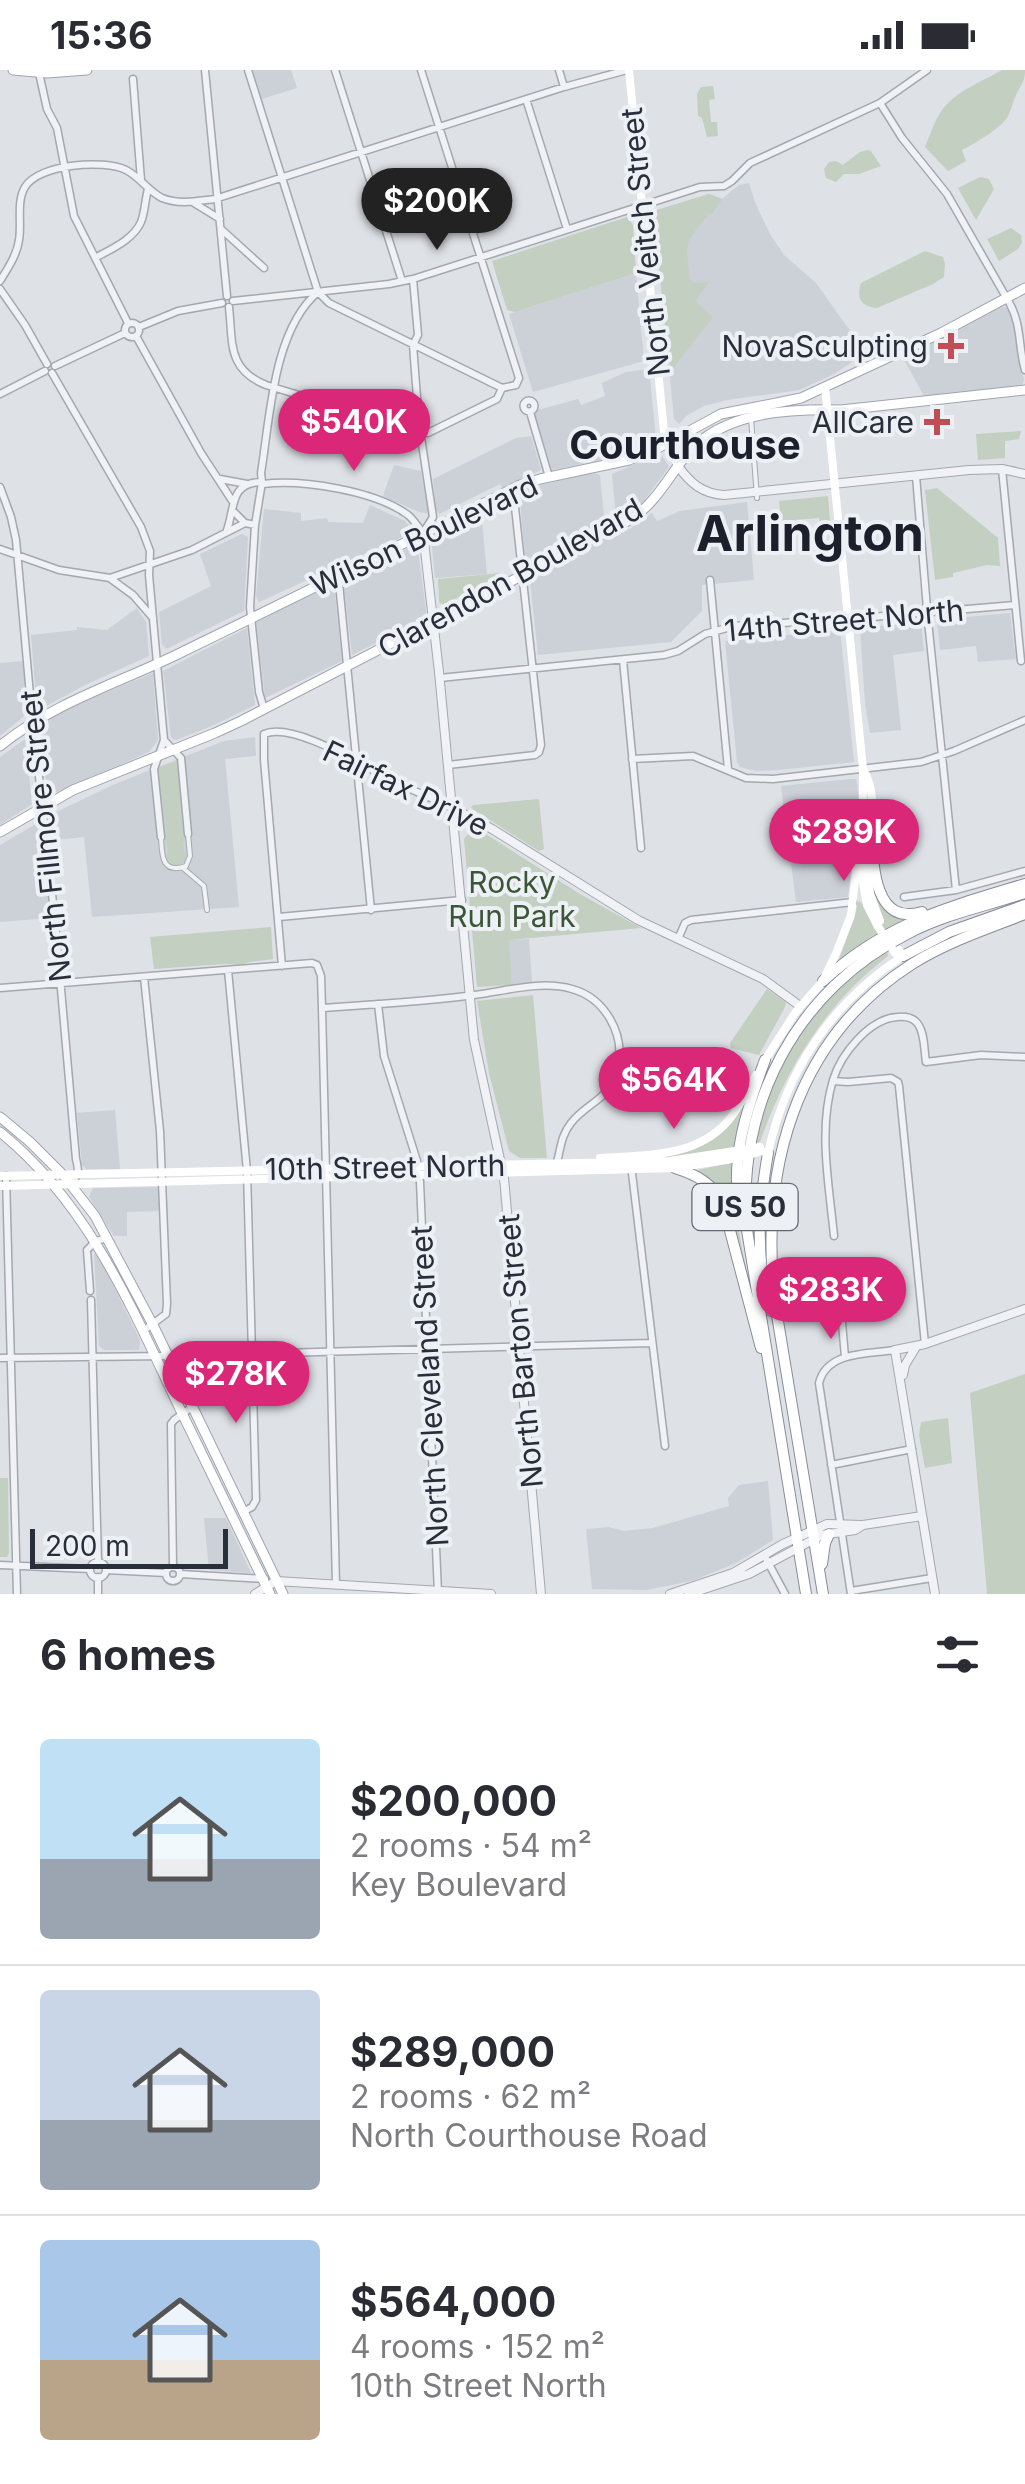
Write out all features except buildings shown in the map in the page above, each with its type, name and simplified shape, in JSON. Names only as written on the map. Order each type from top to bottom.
[{"type":"highway","points":[[868,821],[880,891],[888,907],[908,915],[962,903]]},
{"type":"highway","points":[[823,980],[864,946],[916,920],[1025,884]]},
{"type":"highway","name":"US 50","points":[[806,1594],[746,1230],[746,1172],[754,1120],[776,1063],[795,1030],[836,982],[907,934],[941,919],[1025,893]]},
{"type":"highway","points":[[899,954],[1025,905]]},
{"type":"highway","name":"US 50","points":[[822,1594],[772,1272],[774,1198],[785,1137],[812,1070],[846,1021],[889,980],[941,949],[1025,914]]},
{"type":"highway","points":[[746,1230],[738,1201],[740,1141],[766,1060]]},
{"type":"highway","points":[[764,1150],[760,1241],[768,1302],[783,1345]]},
{"type":"highway","points":[[675,1168],[703,1180],[724,1204],[757,1339],[769,1367]]},
{"type":"highway","points":[[820,1580],[825,1543],[837,1530]]},
{"type":"main road","points":[[13,70],[87,70]]},
{"type":"main road","name":"North Veitch Street","points":[[628,70],[664,432],[678,466]]},
{"type":"main road","name":"Wilson Boulevard","points":[[0,746],[76,698],[157,664],[513,489],[549,477],[620,463],[710,418],[751,413],[794,400],[941,333],[1025,288]]},
{"type":"main road","points":[[764,1150],[812,1045],[855,992],[899,954],[868,910],[863,889],[869,780],[864,770],[825,387]]},
{"type":"main road","name":"Clarendon Boulevard","points":[[0,832],[102,778],[215,734],[640,513],[705,438],[751,413],[828,410],[1025,390]]},
{"type":"main road","points":[[558,1166],[671,1152],[702,1142],[728,1122],[800,1006],[823,980],[849,921],[868,821]]},
{"type":"main road","points":[[0,1117],[71,1178],[95,1216],[154,1356],[243,1512],[269,1585]]},
{"type":"main road","points":[[0,1132],[52,1180],[102,1239],[153,1325],[187,1410],[269,1585],[283,1594]]},
{"type":"main road","name":"10th Street North","points":[[3,1181],[558,1166],[675,1168],[764,1150]]},
{"type":"main road","name":"10th Street North","points":[[631,1166],[727,1156]]},
{"type":"street","points":[[205,70],[228,302],[236,362],[244,373],[274,388],[428,433],[497,399],[502,388]]},
{"type":"street","points":[[248,70],[318,292],[329,303],[502,388],[516,385],[519,378],[421,70]]},
{"type":"street","points":[[335,70],[402,282]]},
{"type":"street","points":[[558,70],[564,87]]},
{"type":"street","points":[[0,281],[19,241],[20,202],[25,186],[46,172],[99,162],[126,170],[161,197],[180,203],[217,198],[628,70]]},
{"type":"street","points":[[128,323],[124,328],[130,337],[178,311],[402,282],[642,204],[700,187],[724,186],[750,163],[880,103],[927,70]]},
{"type":"street","points":[[39,72],[43,96],[57,128],[74,216],[128,323]]},
{"type":"street","points":[[133,79],[142,181]]},
{"type":"street","points":[[526,99],[566,228]]},
{"type":"street","points":[[880,103],[902,138],[947,194],[1006,298],[1019,324],[1025,370]]},
{"type":"street","points":[[95,258],[135,232],[142,220],[148,188]]},
{"type":"street","points":[[193,202],[220,219]]},
{"type":"street","points":[[221,229],[264,268]]},
{"type":"street","name":"North Barton Street","points":[[413,279],[418,335],[413,345],[433,517],[423,533],[479,1069],[503,1168],[542,1594]]},
{"type":"street","points":[[0,289],[50,368],[150,551],[164,740],[154,769],[165,863],[183,868],[204,886],[206,910]]},
{"type":"street","points":[[264,709],[250,608],[250,524],[274,388],[289,332],[305,302],[318,292]]},
{"type":"street","points":[[128,323],[134,323],[201,453],[233,502],[227,532]]},
{"type":"street","points":[[0,394],[125,333]]},
{"type":"street","points":[[530,412],[549,477]]},
{"type":"street","points":[[751,413],[757,495],[960,471],[1025,474]]},
{"type":"street","name":"North Veitch Street","points":[[678,466],[705,492],[757,495]]},
{"type":"street","points":[[1002,470],[1022,661]]},
{"type":"street","points":[[916,476],[956,890]]},
{"type":"street","points":[[219,479],[322,486],[362,494],[406,513],[423,533]]},
{"type":"street","points":[[233,502],[238,491],[257,481]]},
{"type":"street","name":"North Fillmore Street","points":[[0,487],[11,517],[18,556],[79,1168],[71,1178]]},
{"type":"street","points":[[448,765],[534,756],[539,752],[513,489]]},
{"type":"street","points":[[234,512],[250,524]]},
{"type":"street","points":[[0,548],[58,570],[110,578],[192,550],[250,524]]},
{"type":"street","points":[[335,576],[372,910]]},
{"type":"street","points":[[110,578],[133,595],[153,618]]},
{"type":"street","points":[[710,580],[728,770]]},
{"type":"street","name":"14th Street North","points":[[440,678],[671,654],[714,630],[734,626],[1015,604]]},
{"type":"street","points":[[623,660],[641,848]]},
{"type":"street","points":[[632,758],[693,756],[746,778],[766,780],[914,764],[1025,720]]},
{"type":"street","name":"Fairfax Drive","points":[[279,917],[263,748],[263,736],[279,731],[356,760],[492,829],[638,920],[763,979],[800,1006]]},
{"type":"street","points":[[164,740],[180,758],[190,858],[183,868]]},
{"type":"street","points":[[904,897],[956,890],[1025,871]]},
{"type":"street","points":[[282,966],[279,917],[462,900]]},
{"type":"street","points":[[678,939],[690,920],[854,902]]},
{"type":"street","points":[[0,988],[318,965],[336,1584]]},
{"type":"street","points":[[228,970],[248,1175],[256,1500],[243,1512]]},
{"type":"street","points":[[142,1331],[167,1310],[162,1177],[144,977]]},
{"type":"street","points":[[322,1008],[470,996],[535,986],[569,988],[592,999],[613,1023],[620,1057],[615,1078],[600,1100],[566,1129],[558,1166]]},
{"type":"street","name":"North Cleveland Street","points":[[378,1004],[384,1056],[418,1170],[438,1592]]},
{"type":"street","points":[[834,1236],[826,1119],[833,1081],[842,1060],[872,1026],[892,1017],[910,1017],[919,1025],[926,1062],[982,1055],[1025,1058]]},
{"type":"street","points":[[833,1081],[892,1078],[900,1086],[921,1345],[905,1366],[902,1379]]},
{"type":"street","points":[[631,1166],[664,1446]]},
{"type":"street","points":[[3,1181],[17,1594]]},
{"type":"street","points":[[98,1562],[87,1250],[102,1239]]},
{"type":"street","points":[[836,1266],[845,1358]]},
{"type":"street","points":[[932,1578],[851,1593],[837,1530],[819,1392],[821,1376],[837,1359],[921,1345],[1025,1309]]},
{"type":"street","points":[[0,1358],[651,1343]]},
{"type":"street","points":[[895,1350],[935,1594]]},
{"type":"street","points":[[172,1566],[171,1424],[187,1410]]},
{"type":"street","points":[[830,1465],[912,1449]]},
{"type":"street","points":[[813,1535],[922,1516]]},
{"type":"street","points":[[676,1593],[767,1559],[827,1524],[837,1530]]},
{"type":"street","points":[[689,1594],[749,1574],[767,1559]]},
{"type":"street","points":[[767,1559],[785,1594]]},
{"type":"street","points":[[90,1569],[98,1562]]},
{"type":"street","points":[[98,1562],[106,1570]]},
{"type":"street","points":[[0,1565],[90,1569]]},
{"type":"street","points":[[172,1566],[166,1573],[173,1581]]},
{"type":"street","points":[[172,1566],[180,1574]]},
{"type":"street","points":[[90,1569],[98,1577],[106,1570]]},
{"type":"street","points":[[106,1570],[166,1573]]},
{"type":"street","points":[[180,1574],[269,1585],[336,1584],[491,1594]]},
{"type":"street","points":[[173,1581],[180,1574]]},
{"type":"street","points":[[98,1577],[98,1594]]},
{"type":"street","points":[[173,1581],[174,1594]]},
{"type":"street","points":[[255,1594],[269,1585]]},
{"type":"shaded area","points":[[253,70],[291,70],[297,88],[262,99]]},
{"type":"shaded area","points":[[749,183],[770,234],[784,255],[816,283],[868,356],[799,390],[704,406],[679,424],[674,419],[654,216],[657,210],[709,194],[722,199],[739,185]]},
{"type":"shaded area","points":[[636,273],[644,361],[533,392],[509,314]]},
{"type":"shaded area","points":[[1003,306],[1009,309],[1017,329],[1022,388],[924,396],[902,356]]},
{"type":"shaded area","points":[[649,369],[656,438],[625,455],[552,470],[535,414],[538,410],[578,399],[581,405],[605,396],[602,383],[626,372]]},
{"type":"shaded area","points":[[531,436],[541,470],[502,488],[500,484],[439,514],[433,479],[516,438]]},
{"type":"shaded area","points":[[656,455],[663,457],[669,467],[642,503],[616,517],[612,474]]},
{"type":"shaded area","points":[[394,465],[421,471],[429,514],[383,496]]},
{"type":"shaded area","points":[[593,473],[600,475],[605,527],[529,567],[526,565],[519,490]]},
{"type":"shaded area","points":[[747,502],[754,580],[702,585],[702,611],[671,642],[538,655],[530,581],[630,529],[652,513],[657,521],[680,511]]},
{"type":"shaded area","points":[[370,505],[405,521],[411,529],[404,536],[259,602],[256,596],[264,509],[301,513],[301,521],[327,518],[328,522],[363,523]]},
{"type":"shaded area","points":[[481,511],[487,574],[435,578],[431,536]]},
{"type":"shaded area","points":[[242,534],[248,537],[244,611],[166,649],[162,644],[159,612],[211,586],[200,554]]},
{"type":"shaded area","points":[[417,544],[427,617],[352,655],[343,579]]},
{"type":"shaded area","points":[[334,584],[342,661],[265,698],[256,621]]},
{"type":"shaded area","points":[[137,608],[146,622],[149,656],[37,711],[31,635],[77,627],[107,630]]},
{"type":"shaded area","points":[[1010,613],[1016,659],[978,662],[976,646],[940,650],[937,620]]},
{"type":"shaded area","points":[[921,622],[924,651],[893,655],[901,730],[870,733],[860,628]]},
{"type":"shaded area","points":[[247,628],[255,705],[212,726],[176,740],[171,738],[163,671]]},
{"type":"shaded area","points":[[840,630],[854,762],[756,771],[740,767],[725,641]]},
{"type":"shaded area","points":[[23,661],[24,716],[0,736],[0,663]]},
{"type":"shaded area","points":[[153,673],[158,740],[149,752],[48,796],[39,725],[75,705]]},
{"type":"shaded area","points":[[255,737],[256,756],[225,759],[239,907],[92,917],[84,837],[55,840],[52,814],[115,784],[224,741]]},
{"type":"shaded area","points":[[25,739],[32,804],[0,825],[0,757]]},
{"type":"shaded area","points":[[856,779],[859,804],[848,897],[796,902],[781,786]]},
{"type":"shaded area","points":[[39,822],[51,918],[0,922],[0,845]]},
{"type":"shaded area","points":[[529,939],[532,982],[512,985],[508,940]]},
{"type":"shaded area","points":[[115,1110],[120,1169],[86,1169],[82,1165],[77,1113]]},
{"type":"shaded area","points":[[159,1187],[159,1211],[127,1212],[127,1236],[114,1236],[89,1197],[93,1188]]},
{"type":"shaded area","points":[[94,1254],[98,1254],[140,1340],[139,1350],[104,1350],[99,1346]]},
{"type":"shaded area","points":[[768,1481],[773,1540],[736,1563],[692,1581],[646,1590],[592,1589],[586,1529],[653,1528],[729,1506],[728,1498],[739,1485]]},
{"type":"shaded area","points":[[204,1518],[226,1518],[251,1573],[209,1570]]},
{"type":"green space","points":[[1002,70],[1025,70],[1008,116],[981,140],[962,150],[966,161],[948,171],[925,147],[937,119],[959,94]]},
{"type":"green space","points":[[713,86],[715,99],[709,100],[711,122],[717,122],[718,136],[707,137],[698,116],[697,94],[701,87]]},
{"type":"green space","points":[[868,150],[881,166],[859,174],[844,174],[836,182],[826,178],[824,169],[829,162],[843,165]]},
{"type":"green space","points":[[980,177],[989,179],[994,189],[976,220],[958,188]]},
{"type":"green space","points":[[709,194],[722,199],[691,237],[687,257],[690,280],[709,282],[695,301],[713,317],[670,372],[654,216],[657,210]]},
{"type":"green space","points":[[627,217],[633,225],[636,273],[515,312],[507,310],[492,261]]},
{"type":"green space","points":[[1011,228],[1021,235],[1022,243],[999,261],[987,239]]},
{"type":"green space","points":[[925,251],[943,257],[944,277],[877,308],[861,301],[861,283]]},
{"type":"green space","points":[[1021,431],[1019,439],[1005,441],[1005,458],[978,460],[976,434]]},
{"type":"green space","points":[[937,488],[998,538],[1000,566],[987,565],[935,580],[925,490]]},
{"type":"green space","points":[[828,496],[830,521],[781,521],[779,501]]},
{"type":"green space","points":[[500,573],[443,605],[439,602],[438,579]]},
{"type":"green space","points":[[177,761],[186,853],[184,862],[177,866],[169,863],[166,855],[158,768]]},
{"type":"green space","points":[[539,799],[544,849],[539,851],[471,808],[473,805]]},
{"type":"green space","name":"Rocky Run Park","points":[[470,824],[641,928],[509,940],[512,985],[477,987],[464,839]]},
{"type":"green space","points":[[870,878],[892,914],[907,920],[872,936],[838,962],[858,902],[874,927],[883,921]]},
{"type":"green space","points":[[271,927],[273,959],[241,965],[154,969],[150,937]]},
{"type":"green space","points":[[887,951],[888,956],[845,995],[810,1040],[782,1089],[760,1142],[755,1143],[774,1084],[802,1034],[839,990]]},
{"type":"green space","points":[[767,989],[786,1002],[759,1055],[731,1048],[730,1043]]},
{"type":"green space","points":[[533,995],[547,1158],[520,1158],[509,1151],[489,1073],[477,1001]]},
{"type":"green space","points":[[742,1107],[735,1156],[735,1200],[751,1291],[731,1215],[698,1173],[729,1163],[730,1149],[644,1159],[700,1146]]},
{"type":"green space","points":[[1025,1374],[1025,1594],[987,1594],[970,1393]]},
{"type":"green space","points":[[948,1418],[952,1463],[925,1468],[919,1435],[921,1422]]},
{"type":"green space","points":[[0,1478],[8,1478],[7,1557],[0,1557]]},
{"type":"place","name":"NovaSculpting","points":[[951,346]]},
{"type":"place","name":"AllCare","points":[[937,422]]},
{"type":"district","name":"Courthouse","points":[[685,444]]},
{"type":"district","name":"Arlington","points":[[810,533]]}]
